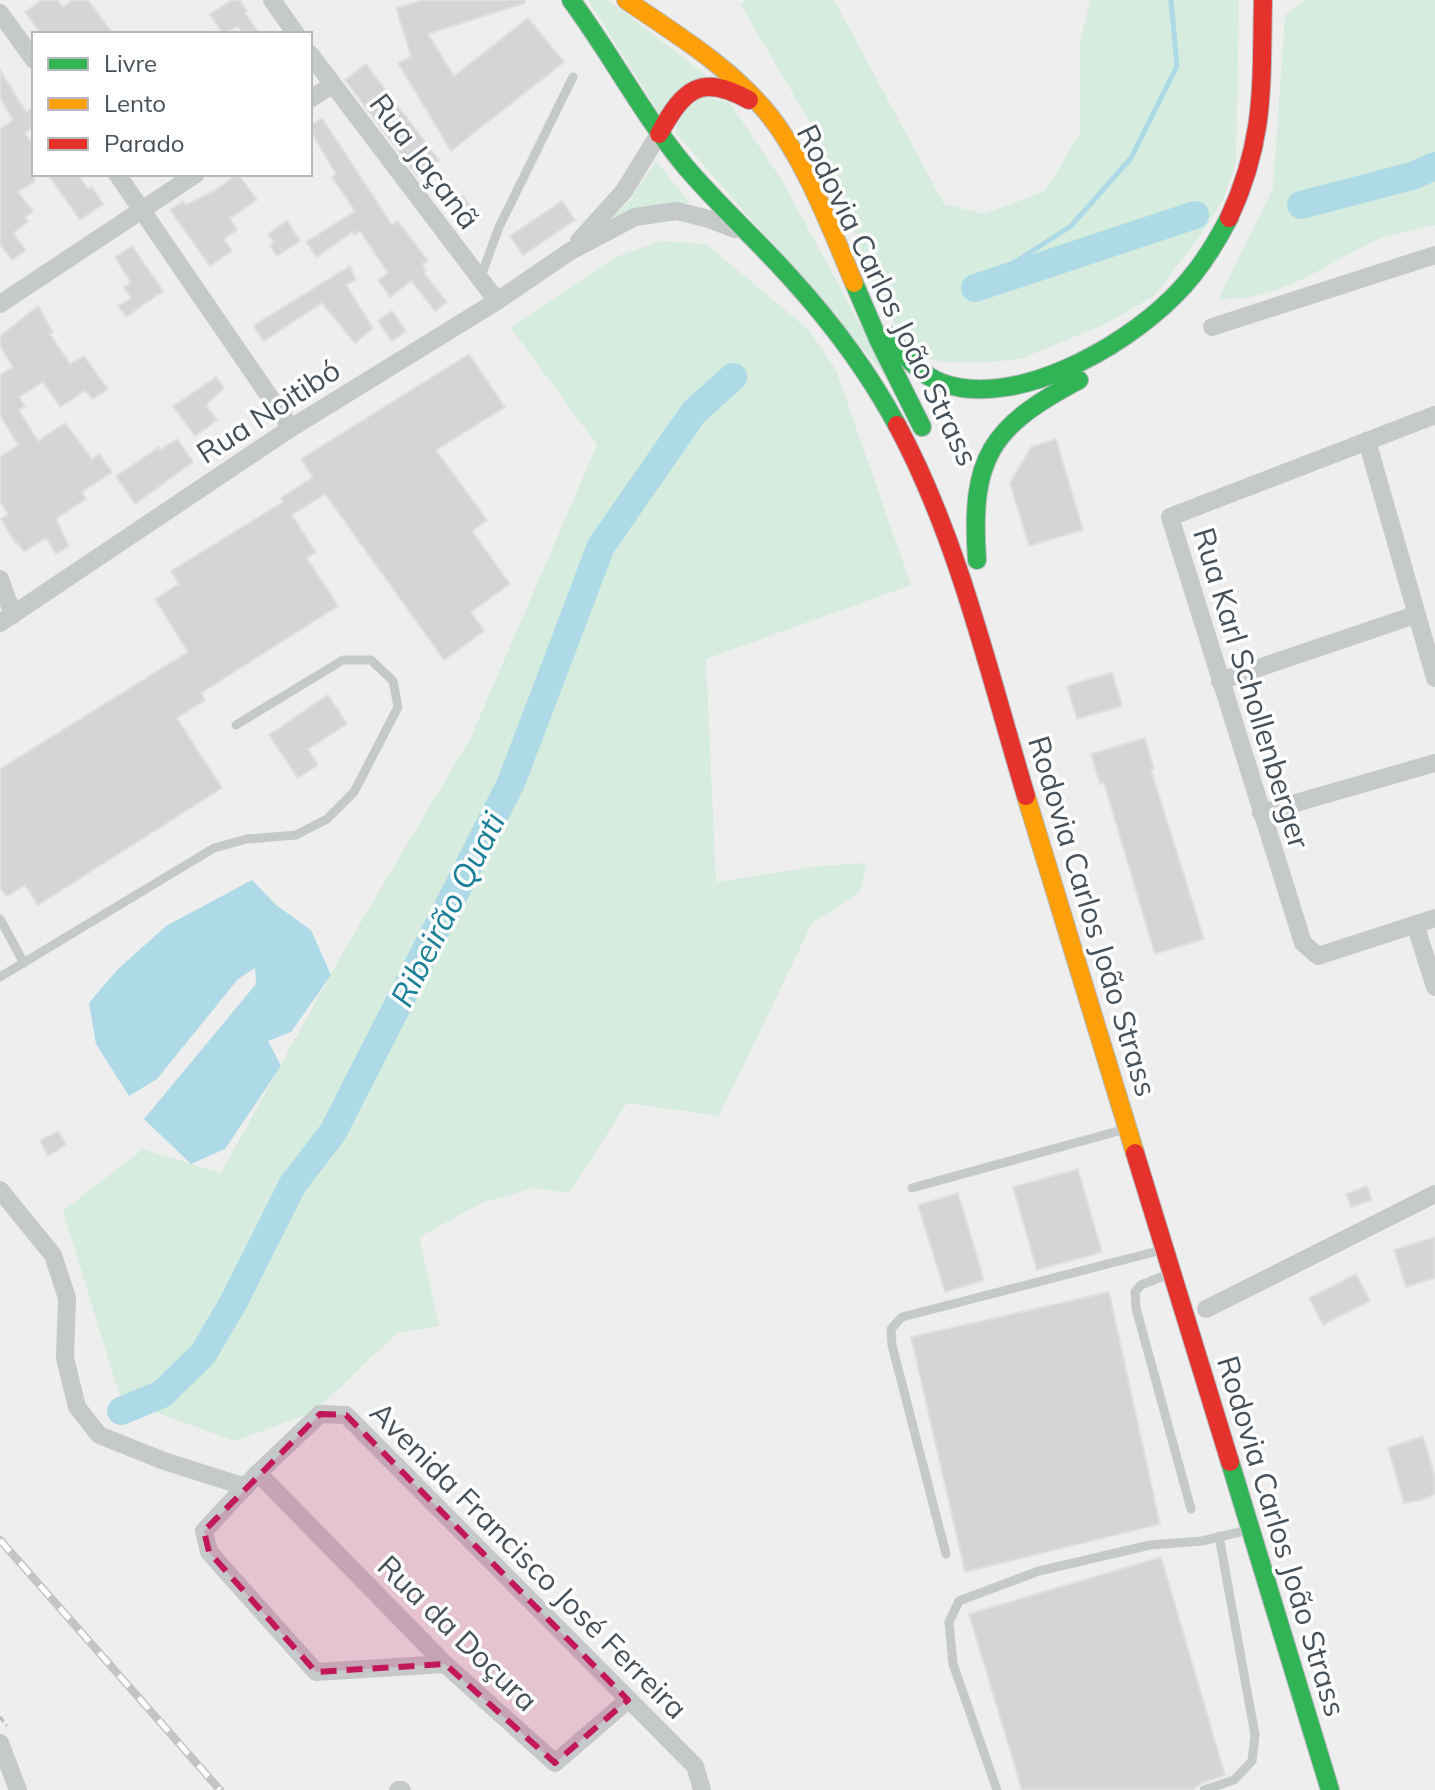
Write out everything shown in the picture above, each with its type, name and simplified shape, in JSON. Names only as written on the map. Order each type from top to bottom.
[{"type":"highway","name":"Rodovia Carlos João Strass","points":[[571,0],[659,134],[708,193],[804,292],[855,355],[921,470],[951,550],[1330,1790]]},
{"type":"highway","points":[[857,289],[912,363],[933,379],[958,387],[1004,387],[1053,373],[1139,326],[1184,286],[1220,235],[1235,205],[1254,154],[1259,128],[1263,0]]},
{"type":"highway","name":"Rodovia Carlos João Strass","points":[[958,507],[979,567],[973,522],[977,480],[984,460],[1004,428],[1034,404],[1115,361],[1166,326],[1202,291],[1219,269],[1241,230],[1265,171],[1269,149],[1276,0]]},
{"type":"highway","points":[[633,2],[710,58],[765,110]]},
{"type":"highway","points":[[659,134],[680,96],[697,87],[707,85],[731,90],[765,110]]},
{"type":"highway","name":"Rodovia Carlos João Strass","points":[[765,110],[803,168],[879,341],[931,445]]},
{"type":"street","points":[[272,0],[295,32]]},
{"type":"street","points":[[0,13],[32,57]]},
{"type":"street","name":"Rua Jaçanã","points":[[312,57],[497,301]]},
{"type":"street","points":[[312,98],[332,85]]},
{"type":"street","name":"Rua Noitibó","points":[[569,252],[624,191],[659,134]]},
{"type":"street","points":[[118,176],[291,428]]},
{"type":"street","points":[[0,304],[193,176]]},
{"type":"street","name":"Rua Noitibó","points":[[6,619],[291,428],[497,301],[569,252],[635,217],[665,211],[693,214],[750,235]]},
{"type":"street","points":[[1212,327],[1435,255]]},
{"type":"street","name":"Rua Karl Schollenberger","points":[[1415,924],[1318,956],[1303,943],[1170,517],[1435,415]]},
{"type":"street","points":[[1367,441],[1435,678]]},
{"type":"street","points":[[0,579],[6,619]]},
{"type":"street","points":[[1220,681],[1415,615]]},
{"type":"street","points":[[1261,813],[1435,763]]},
{"type":"street","points":[[1435,918],[1415,924],[1435,987]]},
{"type":"street","points":[[0,1190],[53,1255],[67,1298],[65,1358],[77,1407],[99,1435],[164,1461],[252,1480]]},
{"type":"street","points":[[1206,1310],[1435,1194]]},
{"type":"street","name":"Avenida Francisco José Ferreira","points":[[445,1664],[316,1672],[209,1552],[204,1531],[320,1414],[346,1415],[695,1766],[702,1790]]},
{"type":"street","name":"Rua da Doçura","points":[[252,1480],[445,1664],[555,1763],[628,1700]]},
{"type":"street","points":[[0,1743],[18,1790]]},
{"type":"lane","points":[[480,279],[499,227],[573,77]]},
{"type":"lane","points":[[0,977],[214,848],[247,839],[296,835],[327,819],[354,792],[398,707],[393,681],[371,660],[343,660],[236,725]]},
{"type":"lane","points":[[0,919],[24,963]]},
{"type":"lane","points":[[912,1188],[1129,1128]]},
{"type":"lane","points":[[946,1554],[892,1345],[891,1329],[902,1317],[1166,1249]]},
{"type":"lane","points":[[1173,1272],[1141,1285],[1135,1292],[1136,1308],[1191,1509]]},
{"type":"lane","points":[[997,1790],[953,1664],[949,1622],[959,1601],[1039,1571],[1150,1545],[1202,1541],[1251,1529]]},
{"type":"lane","points":[[1204,1790],[1234,1780],[1252,1761],[1255,1735],[1219,1536]]},
{"type":"highlighted area","points":[[320,1414],[346,1415],[628,1700],[555,1763],[445,1664],[316,1672],[209,1552],[204,1531]]},
{"type":"green space","points":[[588,0],[608,0],[706,75],[659,113]]},
{"type":"green space","points":[[747,0],[834,0],[944,204],[985,214],[1045,191],[1080,133],[1080,42],[1090,0],[1239,0],[1236,163],[1223,200],[1154,296],[1103,325],[1020,359],[977,363],[945,362],[921,357],[907,344],[880,299],[811,124],[740,4]]},
{"type":"green space","points":[[1306,0],[1435,0],[1435,225],[1374,241],[1280,289],[1240,299],[1218,299],[1273,188],[1285,15]]},
{"type":"green space","points":[[702,96],[730,103],[783,182],[891,382],[676,133],[678,116]]},
{"type":"green space","points":[[656,161],[690,203],[652,207],[593,234],[627,204]]},
{"type":"green space","points":[[662,241],[706,244],[809,330],[836,370],[911,585],[706,659],[716,882],[820,866],[867,863],[859,893],[812,923],[719,1116],[627,1103],[569,1193],[534,1188],[484,1202],[419,1237],[439,1326],[397,1333],[314,1412],[235,1441],[121,1400],[63,1211],[143,1149],[221,1173],[342,954],[471,737],[597,445],[511,328],[615,257]]},
{"type":"water","points":[[252,880],[276,905],[311,930],[331,975],[291,1032],[268,1041],[281,1066],[225,1149],[191,1164],[144,1119],[256,984],[255,968],[238,979],[157,1079],[129,1096],[96,1044],[89,1003],[117,970],[166,926]]},
{"type":"building","points":[[42,0],[57,0],[63,7],[73,0],[88,0],[112,32],[40,32],[25,12]]},
{"type":"building","points":[[232,0],[240,0],[259,32],[242,32],[238,26],[222,32],[210,14]]},
{"type":"building","points":[[424,0],[525,0],[525,3],[428,34],[454,76],[528,18],[564,62],[451,151],[398,63],[411,56],[396,8]]},
{"type":"building","points":[[366,64],[439,160],[418,177],[345,80]]},
{"type":"building","points":[[0,70],[26,112],[32,108],[32,128],[25,133],[32,143],[34,182],[18,192],[33,211],[25,217],[28,222],[13,233],[26,250],[12,260],[0,244],[0,129],[13,120],[0,98]]},
{"type":"building","points":[[322,118],[392,225],[398,221],[428,261],[422,264],[426,271],[423,272],[447,302],[435,311],[411,281],[390,297],[378,280],[388,273],[360,231],[354,235],[352,232],[317,257],[306,242],[355,211],[332,177],[336,174],[312,133],[312,125]]},
{"type":"building","points":[[49,176],[79,176],[88,189],[92,187],[103,204],[80,220]]},
{"type":"building","points":[[239,176],[257,200],[230,218],[237,230],[224,239],[232,251],[210,266],[170,210],[183,201],[186,205]]},
{"type":"building","points":[[463,196],[479,218],[468,227],[452,204]]},
{"type":"building","points":[[562,201],[575,220],[523,255],[510,236]]},
{"type":"building","points":[[287,221],[300,241],[277,256],[270,246],[274,243],[268,234]]},
{"type":"building","points":[[132,246],[163,291],[126,317],[118,306],[131,298],[124,287],[131,283],[115,257]]},
{"type":"building","points":[[350,266],[356,280],[346,285],[373,328],[355,343],[322,303],[264,341],[254,327],[256,324]]},
{"type":"building","points":[[38,306],[53,332],[50,334],[70,364],[84,356],[108,389],[93,399],[85,391],[60,407],[43,382],[19,397],[25,406],[19,410],[38,441],[65,423],[92,459],[99,454],[112,472],[82,492],[86,499],[56,519],[69,546],[56,554],[46,538],[24,552],[1,519],[8,514],[0,501],[0,457],[18,445],[0,415],[0,375],[13,367],[0,346],[0,336]]},
{"type":"building","points":[[392,311],[406,331],[392,341],[378,321]]},
{"type":"building","points":[[469,354],[505,407],[436,450],[487,520],[472,531],[510,584],[471,612],[484,631],[444,660],[325,494],[292,515],[316,552],[307,558],[338,606],[201,693],[205,700],[177,718],[222,788],[38,905],[25,885],[5,895],[0,888],[0,769],[188,652],[155,599],[179,584],[171,571],[283,502],[281,498],[313,477],[301,459]]},
{"type":"building","points":[[216,377],[224,388],[206,405],[217,420],[195,436],[173,406]]},
{"type":"building","points":[[177,439],[193,462],[135,504],[116,476],[159,447],[160,450]]},
{"type":"building","points":[[1056,439],[1083,530],[1029,546],[1010,483],[1031,447]]},
{"type":"building","points":[[1112,672],[1122,706],[1077,719],[1067,686]]},
{"type":"building","points":[[328,695],[347,724],[308,749],[318,765],[298,778],[269,735]]},
{"type":"building","points":[[1145,738],[1154,769],[1151,770],[1204,939],[1155,954],[1104,783],[1100,784],[1091,754]]},
{"type":"building","points":[[58,1131],[66,1145],[48,1156],[40,1141]]},
{"type":"building","points":[[1078,1169],[1102,1252],[1037,1270],[1013,1187]]},
{"type":"building","points":[[1367,1186],[1372,1200],[1351,1207],[1346,1194]]},
{"type":"building","points":[[958,1193],[984,1280],[945,1292],[918,1205]]},
{"type":"building","points":[[1435,1237],[1435,1278],[1406,1287],[1394,1250]]},
{"type":"building","points":[[1356,1274],[1370,1301],[1323,1325],[1309,1298]]},
{"type":"building","points":[[1109,1292],[1160,1524],[965,1572],[911,1337]]},
{"type":"building","points":[[1423,1436],[1435,1478],[1435,1494],[1404,1503],[1388,1448]]},
{"type":"building","points":[[1161,1557],[1225,1775],[1192,1790],[1022,1790],[969,1614]]},
{"type":"waterway","points":[[975,288],[1071,226],[1131,158],[1177,66],[1171,0]]},
{"type":"waterway","name":"Ribeirão Quati","points":[[1301,205],[1412,176],[1435,166]]},
{"type":"waterway","name":"Ribeirão Quati","points":[[975,288],[1195,215]]},
{"type":"waterway","name":"Ribeirão Quati","points":[[121,1411],[162,1394],[203,1354],[233,1303],[293,1184],[333,1132],[511,783],[601,546],[694,412],[733,377]]},
{"type":"railway","points":[[0,1540],[220,1790]]},
{"type":"traffic: fast","points":[[571,0],[669,146],[820,312],[861,366],[897,425]]},
{"type":"traffic: fast","points":[[888,335],[919,369],[942,383],[971,389],[1002,388],[1034,381],[1097,353],[1151,316],[1197,270],[1229,218]]},
{"type":"traffic: fast","points":[[854,283],[922,427]]},
{"type":"traffic: fast","points":[[977,560],[977,495],[992,449],[1025,414],[1079,380]]},
{"type":"traffic: fast","points":[[1230,1462],[1330,1790]]},
{"type":"traffic: slow","points":[[626,0],[717,64],[765,110],[804,170],[854,283]]},
{"type":"traffic: slow","points":[[1026,796],[1135,1153]]},
{"type":"traffic: jam","points":[[1229,218],[1250,162],[1259,111],[1263,0]]},
{"type":"traffic: jam","points":[[659,134],[677,106],[695,90],[718,88],[749,100]]},
{"type":"traffic: jam","points":[[897,425],[919,468],[955,560],[1026,796]]},
{"type":"traffic: jam","points":[[1135,1153],[1230,1462]]}]
